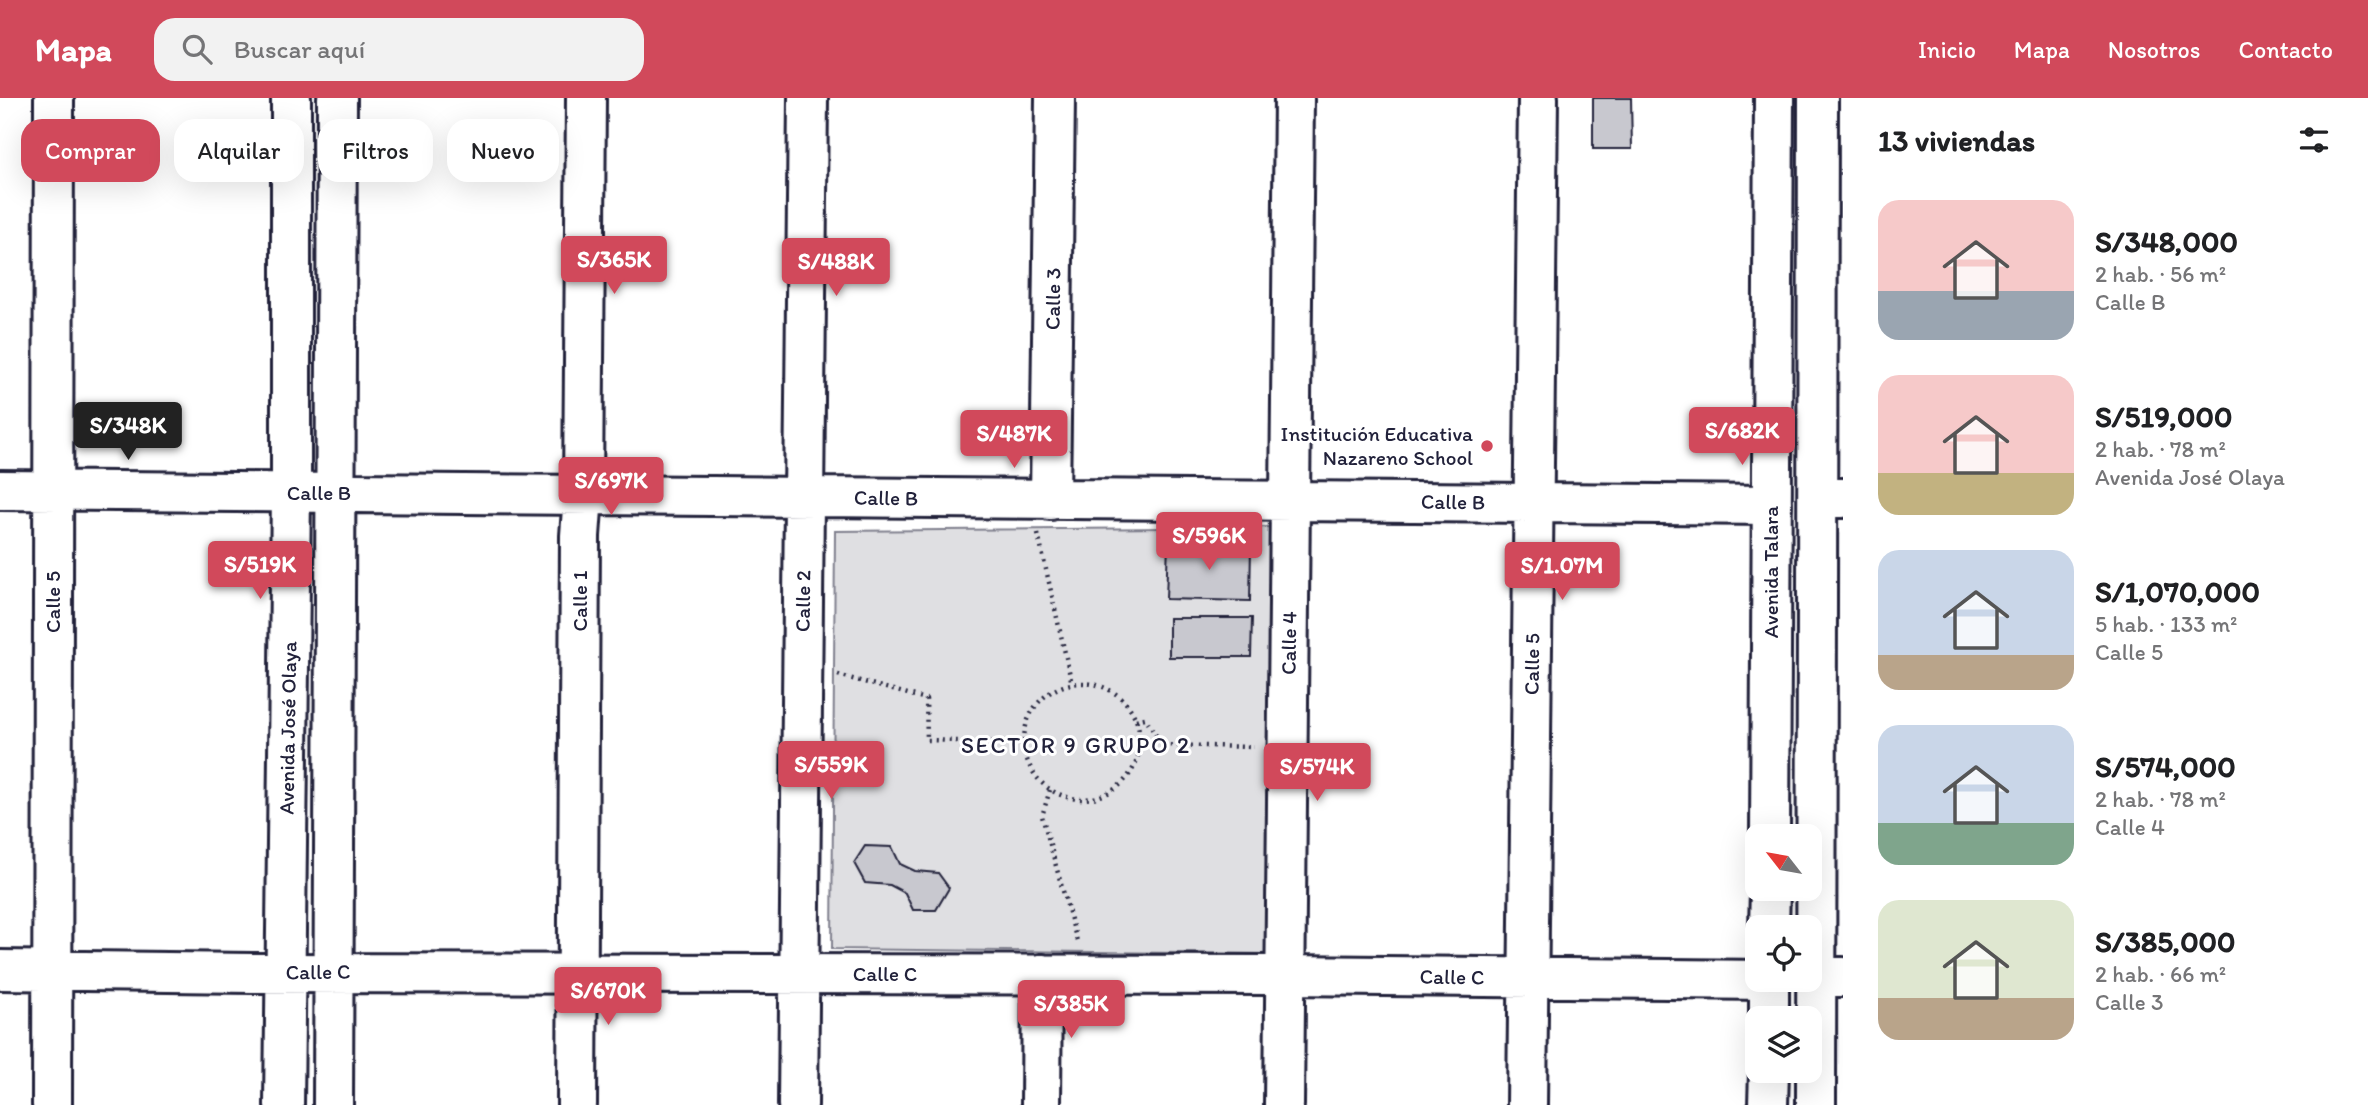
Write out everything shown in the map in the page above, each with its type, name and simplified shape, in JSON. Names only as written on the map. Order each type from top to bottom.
[{"type":"street","name":"Calle 5","points":[[52,1105],[54,98]]},
{"type":"street","name":"Avenida José Olaya","points":[[284,1105],[291,492],[291,98]]},
{"type":"street","points":[[333,1105],[337,98]]},
{"type":"street","name":"Calle 1","points":[[577,1105],[586,98]]},
{"type":"street","name":"Calle 2","points":[[798,1105],[808,98]]},
{"type":"street","name":"Calle 3","points":[[1047,523],[1055,98]]},
{"type":"street","name":"Calle 4","points":[[1284,1105],[1294,98]]},
{"type":"street","name":"Calle 5","points":[[1527,1105],[1538,98]]},
{"type":"street","name":"Avenida Talara","points":[[1770,824],[1774,98]]},
{"type":"street","points":[[1816,1105],[1830,977],[1830,498],[1818,98]]},
{"type":"street","name":"Calle B","points":[[0,490],[804,497],[1047,523],[1290,501],[1772,505]]},
{"type":"street","name":"Calle C","points":[[0,970],[1285,975],[1745,980]]},
{"type":"street","points":[[1041,1105],[1042,974]]},
{"type":"street","points":[[1768,1105],[1769,1083]]},
{"type":"path","points":[[1025,534],[1047,523],[1072,684]]},
{"type":"path","points":[[838,688],[838,675],[926,699],[927,740],[1024,743]]},
{"type":"path","points":[[1085,682],[1105,687],[1122,697],[1136,720],[1140,732],[1140,752],[1133,771],[1119,786],[1104,796],[1085,800],[1067,798],[1050,790],[1036,778],[1027,761],[1024,743],[1026,724],[1034,707],[1048,694],[1065,685],[1085,682]]},
{"type":"path","points":[[1136,720],[1145,718],[1162,745],[1265,748]]},
{"type":"path","points":[[1050,790],[1042,816],[1079,947]]},
{"type":"shaded area","points":[[1275,527],[1267,954],[832,949],[835,531]]},
{"type":"building","points":[[1593,98],[1631,98],[1632,149],[1593,149]]},
{"type":"building","points":[[1168,543],[1251,545],[1250,601],[1166,599]]},
{"type":"building","points":[[1169,618],[1252,618],[1251,657],[1169,657]]},
{"type":"building","points":[[865,846],[892,847],[900,864],[915,871],[938,873],[949,888],[936,910],[913,910],[905,893],[890,885],[865,883],[854,863]]},
{"type":"place","name":"Institución Educativa Nazareno School","points":[[1487,446]]},
{"type":"district","name":"SECTOR 9 GRUPO 2","points":[[1076,745]]}]
